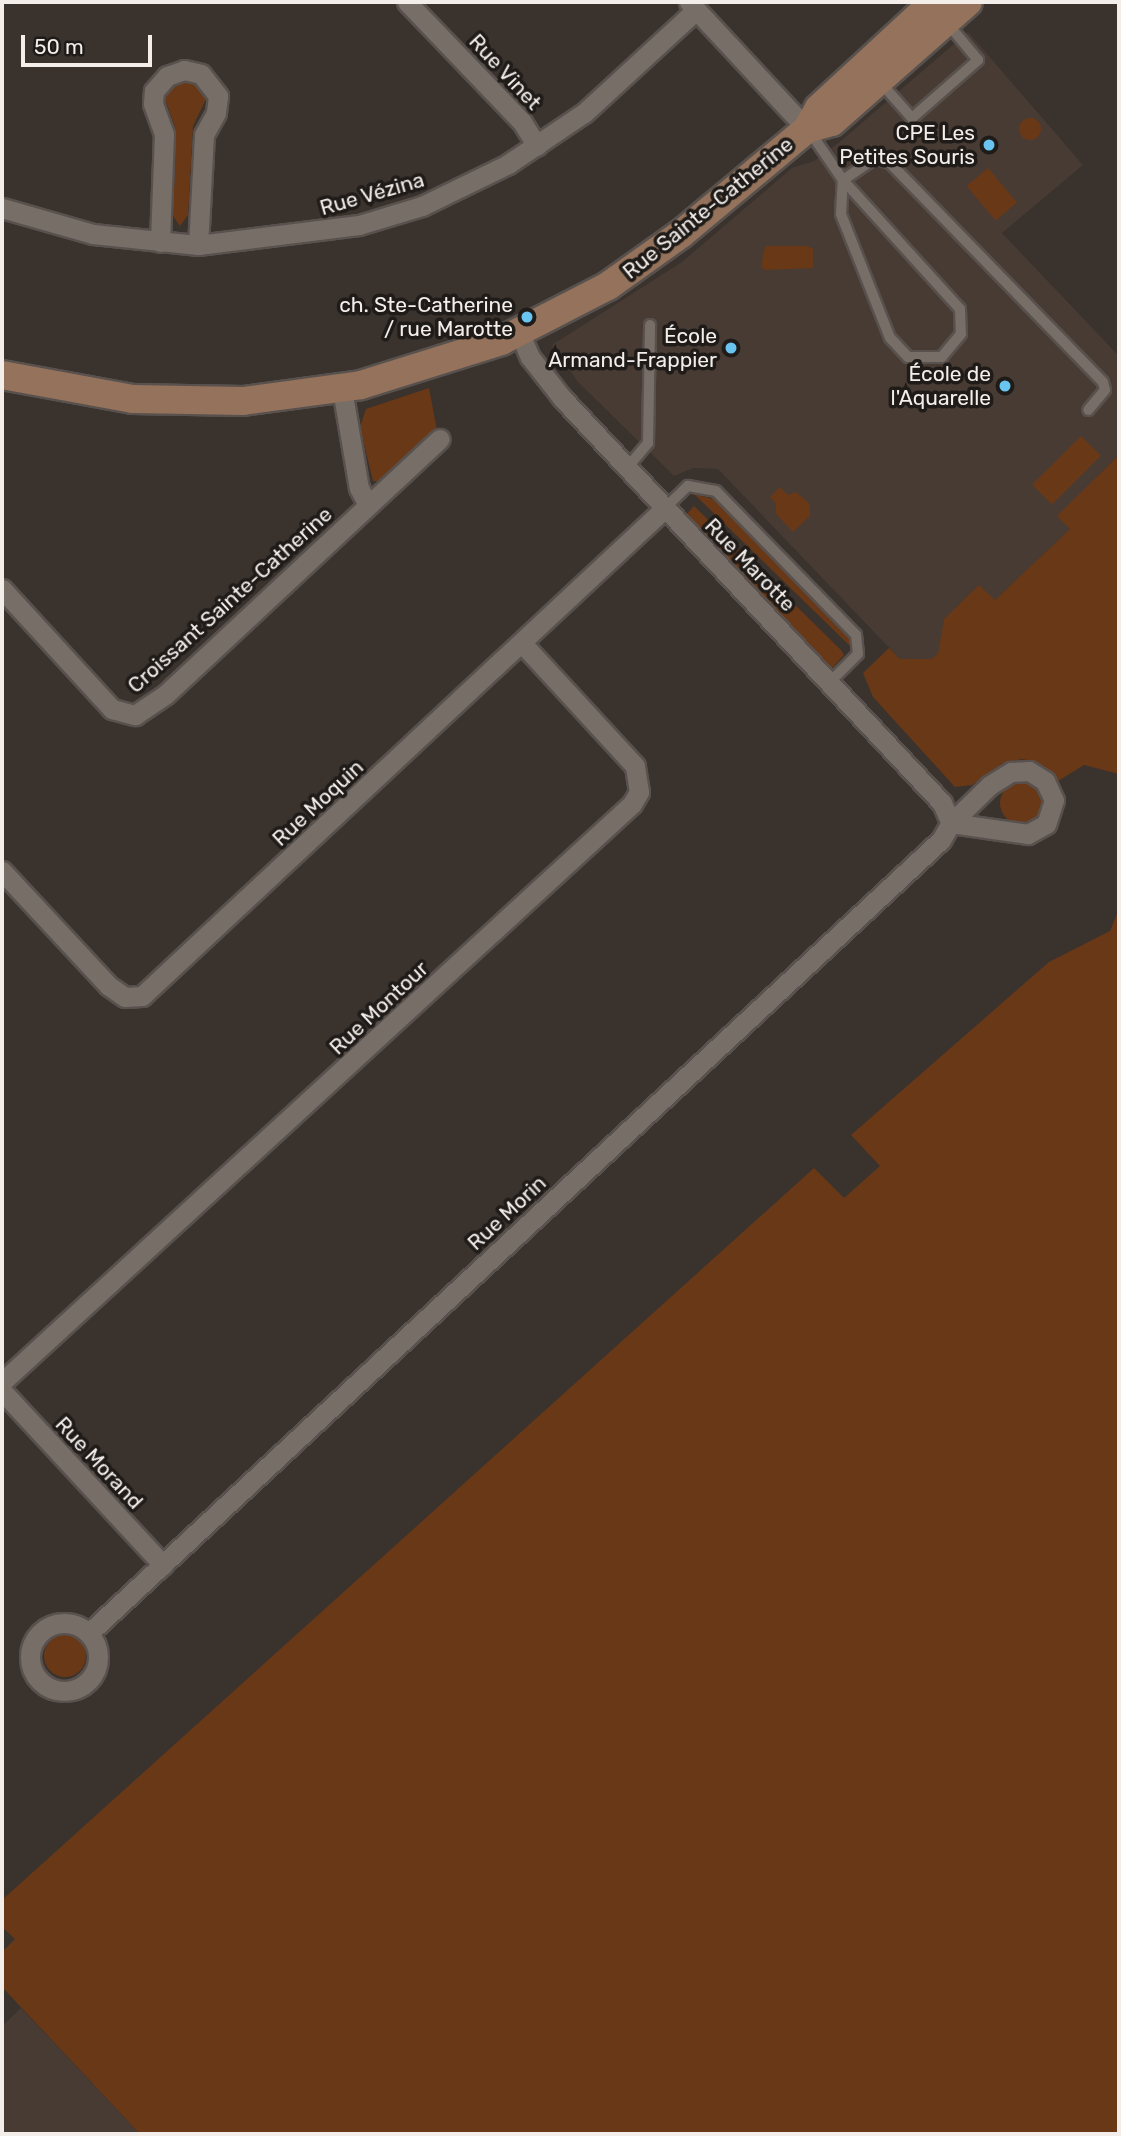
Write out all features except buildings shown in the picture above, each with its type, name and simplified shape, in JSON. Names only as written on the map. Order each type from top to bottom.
[{"type":"street","name":"Rue Vinet","points":[[407,2],[522,122],[537,146]]},
{"type":"street","name":"Rue Sainte-Catherine","points":[[2,374],[91,394],[177,402],[268,400],[342,389],[428,367],[520,334],[642,263],[807,129],[818,108],[937,9],[968,2]]},
{"type":"street","name":"Rue Vézina","points":[[2,208],[93,234],[198,245],[324,233],[395,215],[460,190],[537,146],[606,94],[693,6]]},
{"type":"street","points":[[693,6],[807,129]]},
{"type":"street","name":"Rue Sainte-Catherine","points":[[807,129],[832,122],[879,80],[937,9]]},
{"type":"street","points":[[160,243],[164,134],[153,104],[155,91],[167,76],[184,70],[201,74],[218,96],[216,113],[204,135],[198,245]]},
{"type":"street","name":"Rue Marotte","points":[[520,334],[553,388],[942,803],[951,823]]},
{"type":"street","points":[[342,389],[359,488],[368,505]]},
{"type":"street","name":"Croissant Sainte-Catherine","points":[[2,589],[112,709],[135,715],[166,694],[439,439]]},
{"type":"street","name":"Rue Moquin","points":[[2,871],[109,986],[125,998],[142,996],[665,508]]},
{"type":"street","name":"Rue Montour","points":[[2,1382],[632,804],[639,792],[635,766],[522,643]]},
{"type":"street","name":"Rue Morin","points":[[89,1633],[942,840],[951,823],[990,785],[1016,771],[1041,776],[1054,800],[1050,819],[1028,834],[951,823]]},
{"type":"street","name":"Rue Morand","points":[[2,1391],[163,1565]]},
{"type":"lane","points":[[879,80],[912,118],[978,60],[937,9]]},
{"type":"lane","points":[[807,129],[843,180],[960,309],[961,334],[942,357],[908,357],[890,338],[841,214],[843,180]]},
{"type":"lane","points":[[843,180],[876,158],[890,163],[1102,382],[1105,390],[1088,410]]},
{"type":"lane","points":[[627,468],[648,443],[650,325]]},
{"type":"lane","points":[[665,508],[688,486],[716,491],[856,635],[858,654],[830,682]]},
{"type":"shaded area","points":[[968,32],[1083,165],[1002,233],[1119,356],[1119,455],[1058,516],[1070,529],[994,601],[979,586],[944,619],[939,654],[931,659],[900,659],[718,469],[693,468],[674,476],[578,382],[552,345],[682,262],[792,168],[814,161],[842,140]]},
{"type":"shaded area","points":[[184,81],[197,84],[206,99],[193,126],[188,215],[180,226],[173,216],[176,130],[165,99],[171,87]]},
{"type":"shaded area","points":[[1030,118],[1038,121],[1041,129],[1038,137],[1030,140],[1022,137],[1019,129],[1022,121]]},
{"type":"shaded area","points":[[988,168],[1017,202],[995,220],[967,186]]},
{"type":"shaded area","points":[[765,246],[807,246],[813,249],[813,268],[765,270],[761,267]]},
{"type":"shaded area","points":[[429,388],[437,430],[382,481],[373,481],[360,427],[366,409]]},
{"type":"shaded area","points":[[1081,436],[1101,456],[1052,505],[1032,485]]},
{"type":"shaded area","points":[[1119,455],[1119,774],[1084,765],[1058,781],[1036,762],[1022,759],[1003,763],[972,785],[955,787],[873,697],[863,673],[889,648],[900,659],[931,659],[938,654],[944,619],[979,585],[995,600],[1070,529],[1057,516]]},
{"type":"shaded area","points":[[780,487],[788,495],[796,492],[810,504],[810,516],[793,532],[776,514],[776,504],[770,497]]},
{"type":"shaded area","points":[[694,494],[717,500],[851,639],[851,647]]},
{"type":"shaded area","points":[[694,506],[841,650],[844,655],[833,667],[829,669],[685,516]]},
{"type":"shaded area","points":[[1021,782],[1036,788],[1042,803],[1036,818],[1021,824],[1006,818],[1000,803],[1006,788]]},
{"type":"shaded area","points":[[1119,909],[1119,2134],[140,2134],[2,1987],[2,1952],[15,1939],[2,1927],[2,1900],[814,1168],[844,1198],[880,1166],[851,1135],[1049,962],[1110,931]]},
{"type":"shaded area","points":[[65,1635],[80,1641],[86,1656],[80,1671],[65,1677],[50,1671],[44,1656],[50,1641]]},
{"type":"shaded area","points":[[21,2008],[140,2134],[2,2134],[2,2026]]},
{"type":"place","name":"CPE Les Petites Souris","points":[[989,145]]},
{"type":"place","name":"ch. Ste-Catherine / rue Marotte","points":[[527,317]]},
{"type":"place","name":"École Armand-Frappier","points":[[731,348]]},
{"type":"place","name":"École de l'Aquarelle","points":[[1005,386]]}]
